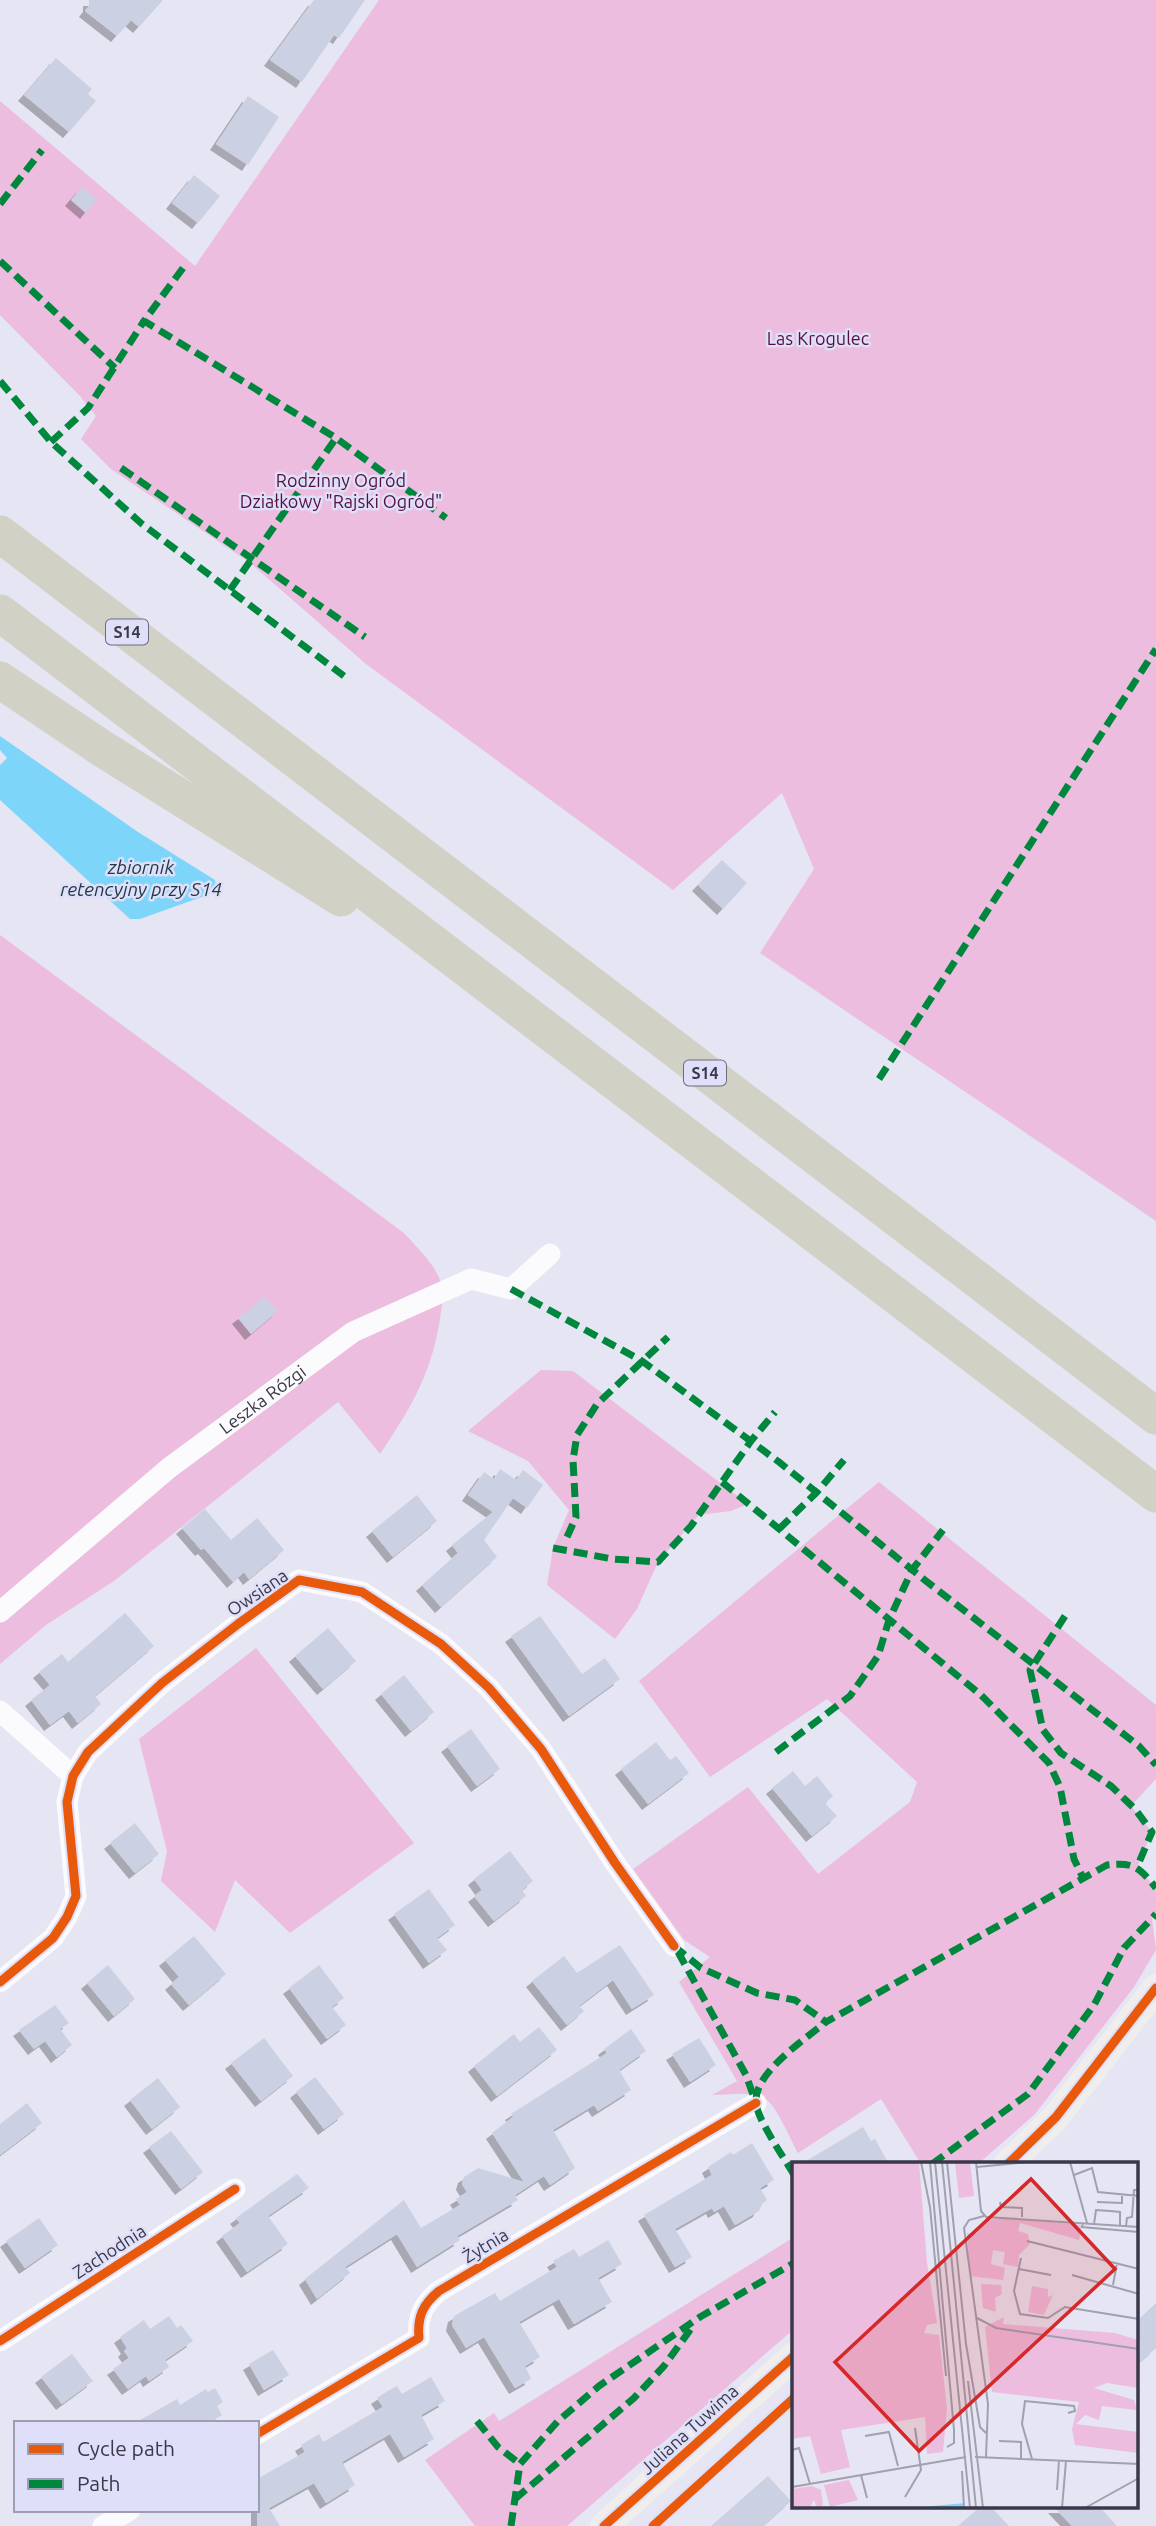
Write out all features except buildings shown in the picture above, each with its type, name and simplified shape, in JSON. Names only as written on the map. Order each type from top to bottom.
[{"type":"highway","name":"S14","points":[[0,534],[1156,1416]]},
{"type":"highway","points":[[0,613],[1156,1494]]},
{"type":"highway","points":[[0,680],[291,868],[509,1001]]},
{"type":"street","name":"Leszka Rózgi","points":[[0,1612],[169,1468],[352,1332],[471,1279],[511,1289],[550,1254]]},
{"type":"street","name":"Owsiana","points":[[0,1982],[53,1938],[67,1917],[76,1896],[67,1802],[73,1776],[88,1752],[162,1683],[238,1623],[299,1580],[362,1592],[441,1644],[489,1688],[541,1749],[615,1863],[674,1946]]},
{"type":"street","points":[[0,1711],[73,1776]]},
{"type":"street","points":[[1010,2162],[1056,2117],[1156,1988]]},
{"type":"street","name":"Żytnia","points":[[259,2433],[419,2338],[421,2313],[439,2291],[755,2103]]},
{"type":"street","name":"Zachodnia","points":[[0,2341],[235,2189]]},
{"type":"street","name":"Juliana Tuwima","points":[[604,2526],[792,2358]]},
{"type":"street","points":[[103,2526],[127,2512]]},
{"type":"green space","name":"Las Krogulec","points":[[379,0],[1156,0],[1156,1221],[760,953],[814,869],[782,793],[673,890],[366,664],[249,562],[111,469],[81,439],[96,416],[80,396],[0,315],[0,101],[195,266]]},
{"type":"green space","points":[[0,935],[404,1233],[432,1266],[441,1281],[443,1295],[438,1332],[420,1387],[380,1454],[338,1402],[114,1581],[46,1625],[0,1664]]},
{"type":"green space","points":[[541,1370],[573,1371],[748,1504],[731,1511],[699,1515],[658,1562],[637,1609],[615,1639],[547,1585],[553,1548],[569,1510],[528,1461],[468,1431]]},
{"type":"green space","points":[[879,1482],[1156,1705],[1156,1779],[1131,1806],[1152,1832],[1137,1867],[1156,1888],[1156,1914],[1152,1919],[1156,1950],[1134,1987],[1035,2114],[980,2162],[920,2162],[881,2099],[798,2153],[780,2117],[767,2100],[748,2094],[712,2095],[737,2081],[679,1982],[710,1957],[684,1940],[633,1869],[748,1787],[818,1874],[910,1802],[917,1782],[827,1699],[710,1777],[639,1681]]},
{"type":"green space","points":[[256,1648],[414,1843],[290,1933],[235,1880],[215,1932],[161,1881],[167,1851],[139,1739]]},
{"type":"green space","points":[[792,2238],[792,2331],[567,2526],[475,2526],[425,2460],[494,2413],[499,2421]]},
{"type":"water","name":"zbiornik retencyjny przy S14","points":[[0,736],[138,832],[215,880],[216,886],[210,894],[140,919],[130,919],[0,800],[0,765],[7,758],[0,750]]},
{"type":"marked path","points":[[0,204],[42,150]]},
{"type":"marked path","points":[[0,261],[115,368]]},
{"type":"marked path","points":[[183,268],[144,321],[336,438],[446,518]]},
{"type":"marked path","points":[[51,442],[88,408],[144,321]]},
{"type":"marked path","points":[[0,381],[51,442],[142,524],[344,676]]},
{"type":"marked path","points":[[230,590],[336,438]]},
{"type":"marked path","points":[[121,468],[365,637]]},
{"type":"marked path","points":[[879,1079],[1156,649]]},
{"type":"marked path","points":[[511,1289],[642,1361],[779,1462],[926,1581],[1139,1746],[1156,1765]]},
{"type":"marked path","points":[[567,1537],[576,1517],[573,1460],[577,1435],[597,1404],[668,1337]]},
{"type":"marked path","points":[[553,1548],[613,1559],[658,1562],[691,1526],[751,1441],[775,1412]]},
{"type":"marked path","points":[[779,1529],[817,1492],[844,1460]]},
{"type":"marked path","points":[[722,1482],[981,1695],[1049,1763],[1060,1787],[1074,1859],[1083,1878]]},
{"type":"marked path","points":[[776,1752],[850,1696],[878,1656],[889,1620],[912,1570],[943,1530]]},
{"type":"marked path","points":[[1065,1616],[1030,1670],[1043,1730],[1061,1753],[1111,1786],[1135,1809],[1152,1832],[1137,1867]]},
{"type":"marked path","points":[[674,1946],[701,1968],[757,1993],[795,2000],[826,2022],[1107,1865],[1130,1865],[1145,1875],[1156,1888]]},
{"type":"marked path","points":[[935,2162],[1028,2094],[1094,2005],[1124,1948],[1156,1914]]},
{"type":"marked path","points":[[678,1952],[746,2075],[756,2103]]},
{"type":"marked path","points":[[792,2172],[757,2109],[758,2091],[763,2080],[782,2057],[826,2022]]},
{"type":"marked path","points":[[511,2526],[520,2464],[558,2421],[599,2386],[700,2317],[792,2264]]},
{"type":"marked path","points":[[515,2499],[634,2398],[664,2366],[693,2326]]},
{"type":"marked path","points":[[477,2421],[498,2447],[520,2464]]},
{"type":"cycle path","points":[[0,1982],[53,1938],[67,1917],[76,1896],[67,1802],[73,1776],[88,1752],[162,1683],[299,1580],[362,1592],[441,1644],[489,1688],[541,1749],[615,1863],[674,1946]]},
{"type":"cycle path","points":[[1010,2162],[1056,2117],[1156,1988]]},
{"type":"cycle path","points":[[259,2433],[419,2338],[422,2312],[439,2291],[756,2103]]},
{"type":"cycle path","points":[[0,2341],[235,2189]]},
{"type":"cycle path","points":[[604,2526],[792,2358]]},
{"type":"cycle path","points":[[653,2526],[792,2400]]},
{"type":"park label","name":"Rodzinny Ogród Działkowy \"Rajski Ogród\"","points":[[341,490]]}]
